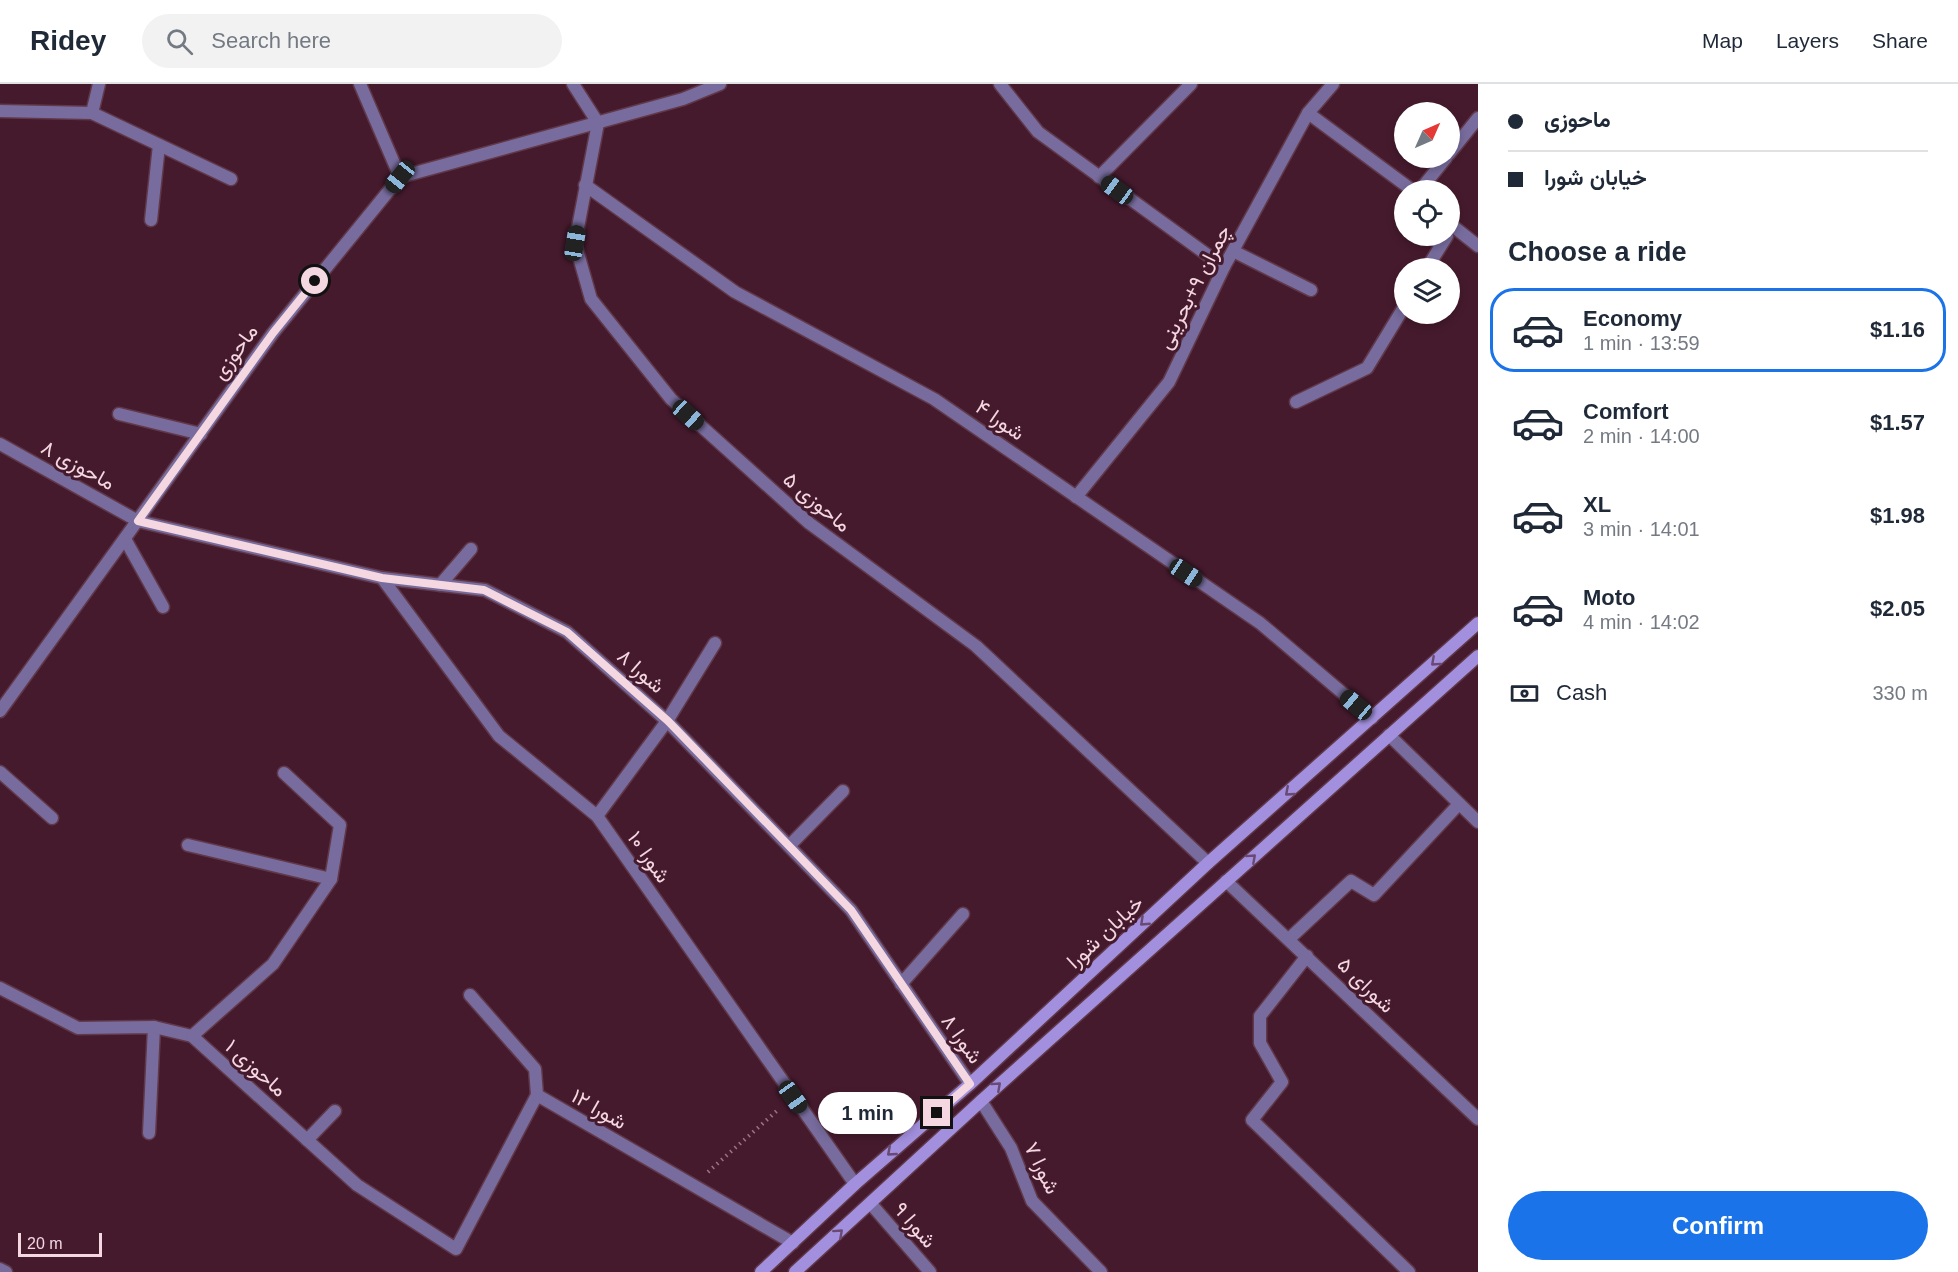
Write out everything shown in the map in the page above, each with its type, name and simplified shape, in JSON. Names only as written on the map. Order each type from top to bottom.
[{"type":"main road","name":"خیابان شورا","points":[[761,1272],[855,1184],[970,1084],[1208,863],[1478,623]]},
{"type":"main road","name":"خیابان شورا","points":[[795,1272],[981,1101],[1478,656]]},
{"type":"street","points":[[92,113],[99,84]]},
{"type":"street","points":[[360,84],[400,177],[683,99],[720,84]]},
{"type":"street","points":[[573,84],[598,123]]},
{"type":"street","points":[[1000,84],[1038,132],[1224,267]]},
{"type":"street","points":[[1100,177],[1191,84]]},
{"type":"street","name":"چمران ۹+بحرینی","points":[[1076,497],[1169,382],[1224,267],[1308,113],[1333,84]]},
{"type":"street","points":[[0,111],[92,113],[231,179]]},
{"type":"street","points":[[1308,113],[1398,180]]},
{"type":"street","points":[[1460,141],[1478,118]]},
{"type":"street","name":"ماحوزی ۵","points":[[598,123],[575,243],[591,299],[671,399],[809,524],[976,646],[1208,863]]},
{"type":"street","points":[[151,220],[159,145]]},
{"type":"street","points":[[1428,180],[1438,168]]},
{"type":"street","name":"ماحوزی","points":[[0,711],[273,333],[400,177]]},
{"type":"street","name":"شورا ۴","points":[[585,185],[735,292],[934,399],[1260,623],[1372,718]]},
{"type":"street","points":[[1460,235],[1478,246]]},
{"type":"street","points":[[1233,251],[1311,290]]},
{"type":"street","points":[[1296,402],[1367,368],[1394,323]]},
{"type":"street","points":[[119,414],[201,434]]},
{"type":"street","name":"ماحوزی ۸","points":[[0,444],[138,521]]},
{"type":"street","name":"شورا ۸","points":[[138,521],[382,578],[484,590],[567,632],[668,721],[851,910],[970,1084]]},
{"type":"street","points":[[125,539],[163,607]]},
{"type":"street","points":[[441,585],[471,549]]},
{"type":"street","name":"شورا ۱۰","points":[[382,578],[499,736],[597,816],[855,1184]]},
{"type":"street","points":[[597,816],[668,721],[715,643]]},
{"type":"street","points":[[1389,735],[1478,822]]},
{"type":"street","points":[[0,772],[52,818]]},
{"type":"street","points":[[0,988],[78,1028],[154,1028],[192,1036],[273,964],[331,879],[340,825],[284,773]]},
{"type":"street","points":[[789,846],[843,791]]},
{"type":"street","points":[[1290,938],[1351,881],[1374,895],[1459,804]]},
{"type":"street","points":[[188,845],[331,879]]},
{"type":"street","name":"شورای ۵","points":[[1226,881],[1290,938],[1478,1119]]},
{"type":"street","points":[[901,984],[963,914]]},
{"type":"street","points":[[1307,956],[1260,1016],[1260,1043],[1282,1082],[1252,1120],[1409,1272]]},
{"type":"street","points":[[470,995],[535,1069],[537,1095]]},
{"type":"street","points":[[149,1133],[154,1028]]},
{"type":"street","name":"ماحوزی ۱","points":[[192,1036],[357,1185],[456,1249]]},
{"type":"street","name":"شورا ۱۲","points":[[456,1249],[537,1095],[793,1243]]},
{"type":"street","name":"شورا ۷","points":[[981,1101],[1011,1148],[1032,1202],[1101,1272]]},
{"type":"street","points":[[307,1140],[335,1111]]},
{"type":"street","name":"شورا ۹","points":[[871,1204],[930,1272]]},
{"type":"street","points":[[0,1269],[6,1272]]},
{"type":"path","points":[[693,1185],[793,1097]]},
{"type":"route","points":[[315,281],[273,333],[138,521],[382,578],[484,590],[567,632],[668,721],[851,910],[970,1084],[937,1113]]}]
